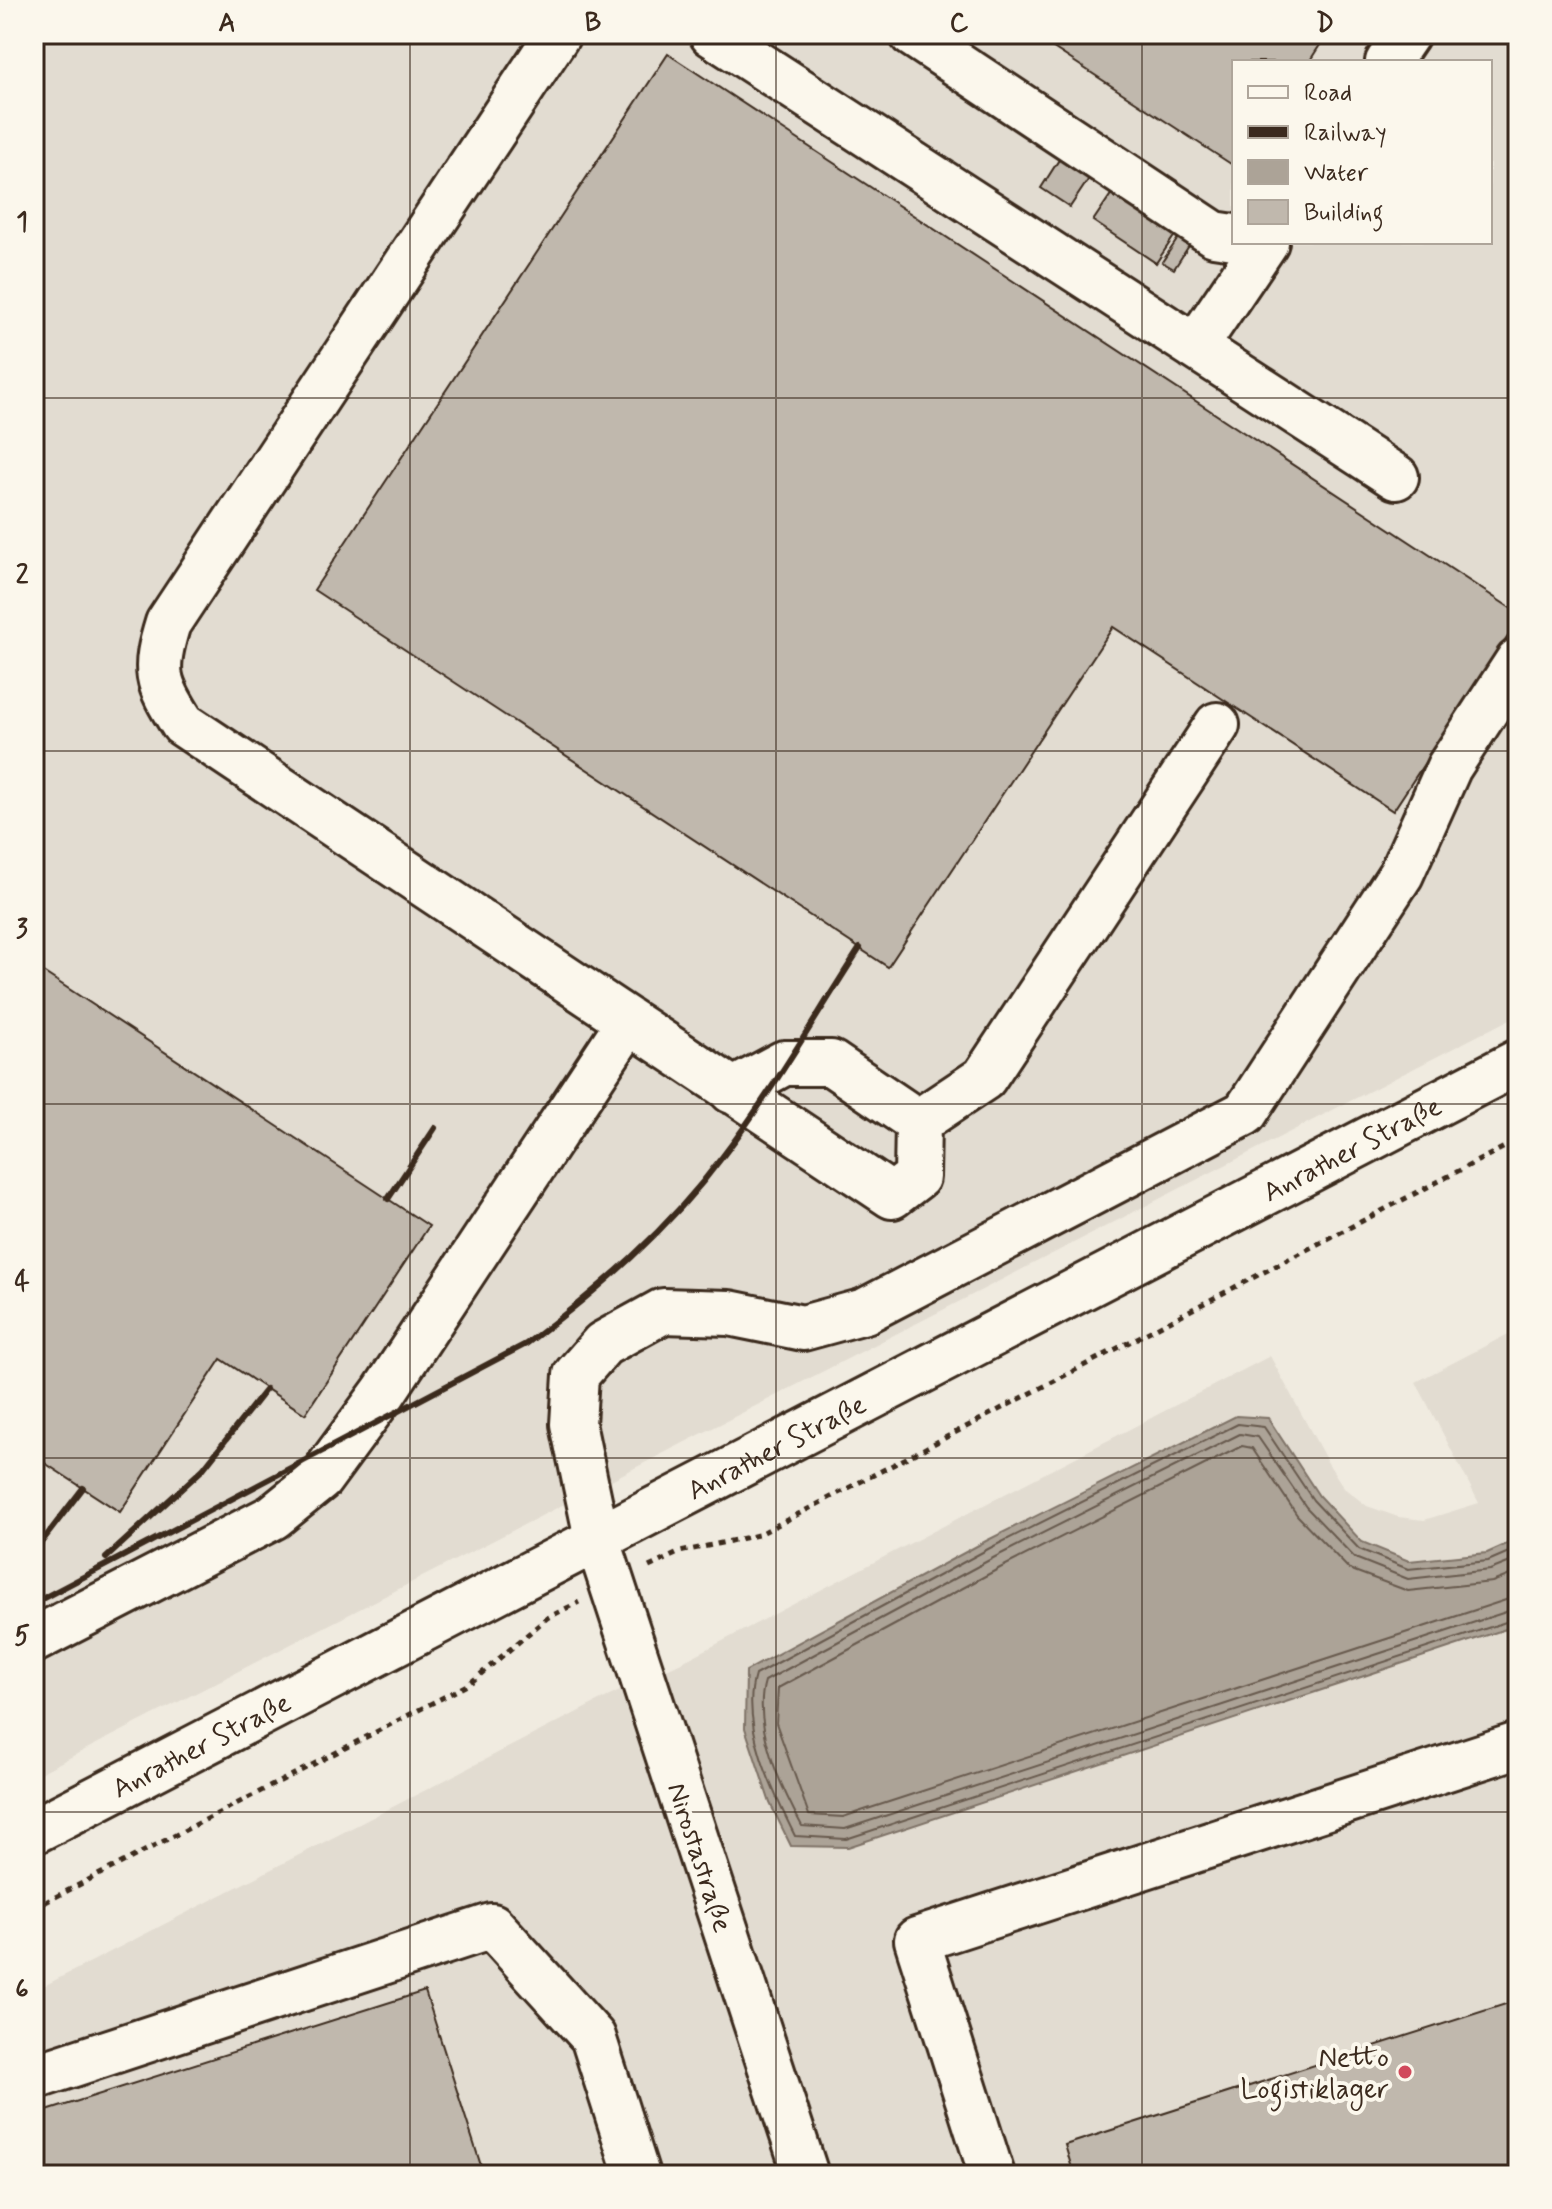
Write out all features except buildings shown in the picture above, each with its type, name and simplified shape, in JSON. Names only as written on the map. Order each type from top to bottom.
[{"type":"main road","points":[[558,34],[168,623],[158,655],[161,690],[183,724],[892,1196],[917,1177],[918,1122]]},
{"type":"main road","points":[[712,34],[1396,477]]},
{"type":"main road","points":[[912,34],[1214,234],[1232,237]]},
{"type":"main road","points":[[1389,60],[1407,34]]},
{"type":"main road","points":[[1195,347],[1265,244]]},
{"type":"main road","name":"Nirostastraße","points":[[806,2175],[597,1538],[573,1424],[576,1375],[603,1344],[663,1311],[729,1313],[803,1328],[865,1311],[1245,1113],[1401,874],[1449,767],[1518,661]]},
{"type":"main road","points":[[918,1122],[984,1078],[1217,725]]},
{"type":"main road","points":[[34,1640],[273,1517],[320,1479],[384,1392],[629,1021]]},
{"type":"main road","name":"Anrather Straße","points":[[34,1831],[1518,1062]]},
{"type":"main road","points":[[732,1091],[784,1063],[831,1063],[918,1122]]},
{"type":"main road","points":[[992,2175],[917,1940],[1518,1745]]},
{"type":"main road","points":[[34,2077],[492,1926],[593,2037],[637,2175]]},
{"type":"path","points":[[34,1908],[469,1684],[547,1618],[680,1552],[758,1535],[1518,1140]]},
{"type":"shaded area","points":[[34,34],[1518,34],[1518,1015],[34,1776]]},
{"type":"shaded area","points":[[1518,1329],[1518,2175],[34,2175],[34,1991],[603,1699],[690,1658],[1270,1356],[1344,1488],[1367,1506],[1398,1517],[1424,1520],[1479,1503],[1416,1382]]},
{"type":"water","points":[[1236,1416],[1268,1418],[1319,1496],[1362,1542],[1409,1561],[1487,1553],[1518,1539],[1518,1625],[848,1847],[791,1846],[770,1803],[745,1728],[746,1671],[986,1541]]},
{"type":"railway","points":[[34,1603],[526,1344],[553,1323],[632,1257],[702,1183],[759,1106],[860,948]]},
{"type":"railway","points":[[388,1199],[435,1128]]},
{"type":"railway","points":[[106,1558],[203,1469],[266,1389]]},
{"type":"railway","points":[[34,1552],[83,1488]]},
{"type":"place","name":"Netto Logistiklager","points":[[1405,2072]]}]
